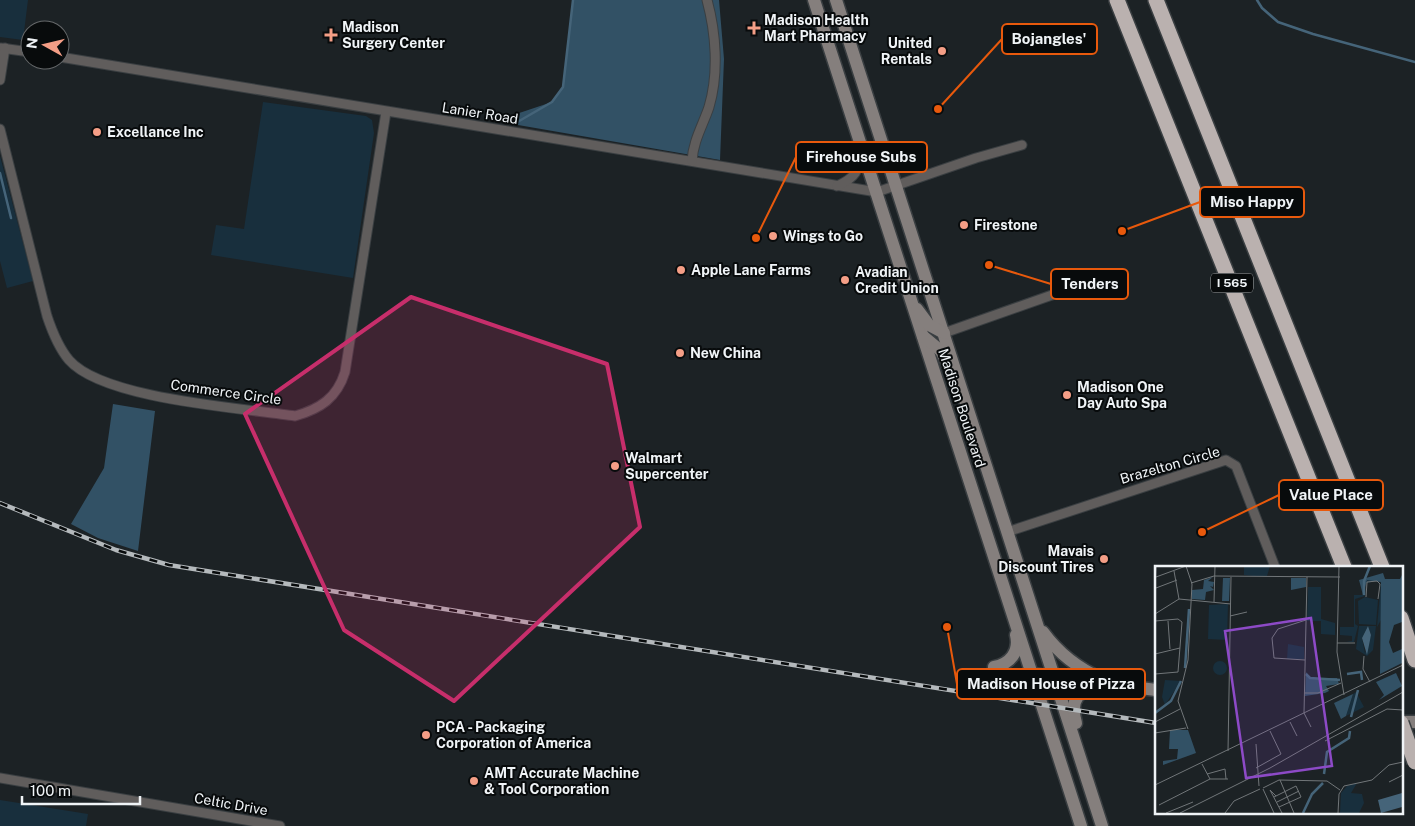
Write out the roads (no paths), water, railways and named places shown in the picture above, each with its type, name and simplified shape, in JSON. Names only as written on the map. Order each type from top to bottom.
[{"type":"highway","name":"I 565","points":[[1117,0],[1344,566]]},
{"type":"highway","name":"I 565","points":[[1156,0],[1382,566]]},
{"type":"highway","points":[[1160,0],[1169,31]]},
{"type":"highway","points":[[1402,621],[1415,660]]},
{"type":"highway","points":[[1402,725],[1415,762]]},
{"type":"main road","points":[[816,5],[837,2]]},
{"type":"main road","name":"Madison Boulevard","points":[[837,2],[1102,826]]},
{"type":"main road","name":"Madison Boulevard","points":[[816,5],[877,192],[908,296],[1081,826]]},
{"type":"main road","points":[[908,296],[929,325],[944,332]]},
{"type":"main road","points":[[922,336],[941,351],[959,384]]},
{"type":"main road","points":[[994,667],[1008,662],[1017,647],[999,573]]},
{"type":"main road","points":[[1037,624],[1060,653],[1071,663],[1083,671],[1119,686]]},
{"type":"main road","points":[[1032,674],[1155,690]]},
{"type":"main road","points":[[1086,777],[1081,743],[1072,709],[1074,701],[1087,689],[1104,684]]},
{"type":"main road","points":[[1402,722],[1415,722]]},
{"type":"street","points":[[692,161],[695,143],[709,108],[715,75],[714,36],[707,0]]},
{"type":"street","points":[[0,80],[2,48],[20,51]]},
{"type":"street","name":"Lanier Road","points":[[70,60],[877,192],[1022,145]]},
{"type":"street","name":"Commerce Circle","points":[[0,129],[47,316],[58,343],[69,360],[83,372],[132,392],[295,416],[314,411],[325,404],[341,385],[346,372],[386,112]]},
{"type":"street","points":[[837,186],[854,177],[859,170],[860,141]]},
{"type":"street","points":[[944,332],[1086,283]]},
{"type":"street","name":"Brazelton Circle","points":[[1007,532],[1074,508],[1226,460],[1236,466],[1275,566]]},
{"type":"street","name":"Celtic Drive","points":[[0,778],[280,826]]},
{"type":"waterway","points":[[514,124],[552,102],[563,87],[573,0]]},
{"type":"waterway","points":[[1257,0],[1262,8],[1278,22],[1313,34],[1415,62]]},
{"type":"waterway","points":[[0,173],[11,218]]},
{"type":"railway","points":[[0,503],[116,550],[169,565],[1155,723]]},
{"type":"railway","points":[[1402,756],[1415,755]]},
{"type":"place","name":"Madison Health Mart Pharmacy","points":[[754,28]]},
{"type":"place","name":"Madison Surgery Center","points":[[331,35]]},
{"type":"place","name":"United Rentals","points":[[942,51]]},
{"type":"place","name":"Bojangles'","points":[[938,109]]},
{"type":"place","name":"Excellance Inc","points":[[97,132]]},
{"type":"place","name":"Firestone","points":[[964,225]]},
{"type":"place","name":"Miso Happy","points":[[1122,231]]},
{"type":"place","name":"Wings to Go","points":[[773,236]]},
{"type":"place","name":"Firehouse Subs","points":[[756,238]]},
{"type":"place","name":"Tenders","points":[[989,265]]},
{"type":"place","name":"Apple Lane Farms","points":[[681,270]]},
{"type":"place","name":"Avadian Credit Union","points":[[845,280]]},
{"type":"place","name":"New China","points":[[680,353]]},
{"type":"place","name":"Madison One Day Auto Spa","points":[[1067,395]]},
{"type":"place","name":"Walmart Supercenter","points":[[615,466]]},
{"type":"place","name":"Value Place","points":[[1202,532]]},
{"type":"place","name":"Mavais Discount Tires","points":[[1104,559]]},
{"type":"place","name":"Madison House of Pizza","points":[[947,627]]},
{"type":"place","name":"PCA - Packaging Corporation of America","points":[[426,735]]},
{"type":"place","name":"AMT Accurate Machine & Tool Corporation","points":[[474,781]]}]
